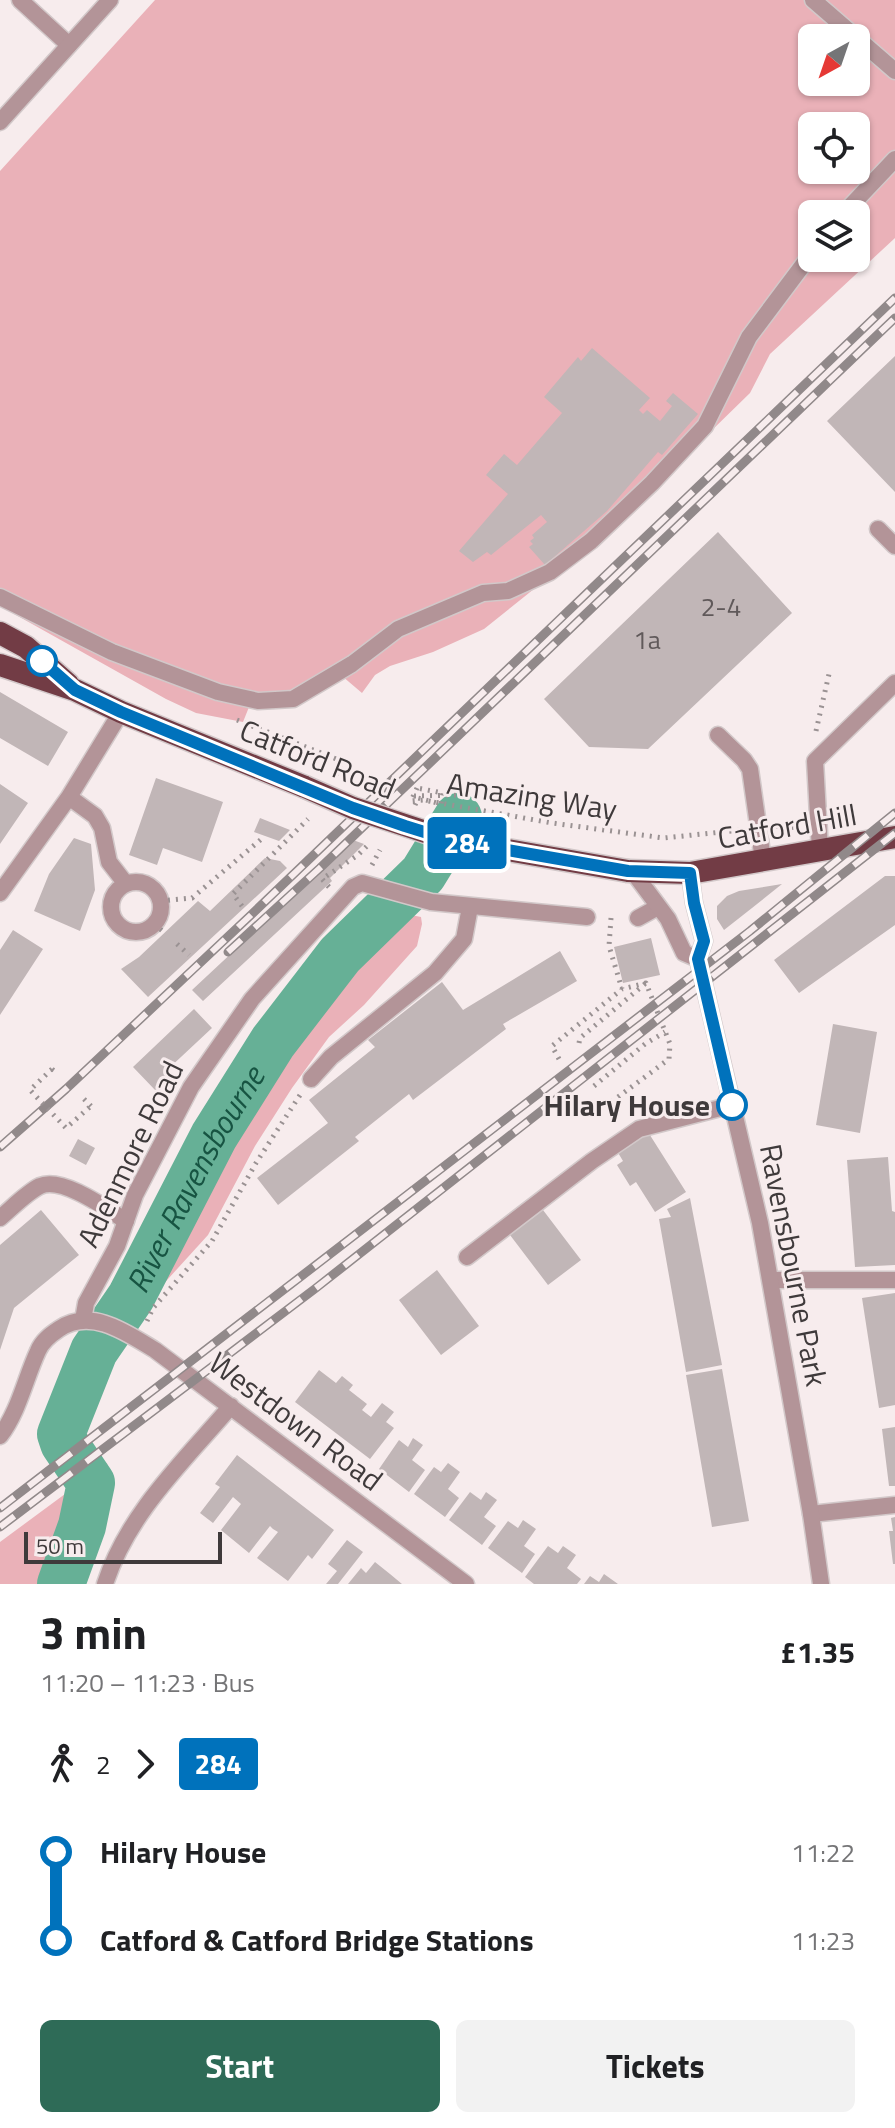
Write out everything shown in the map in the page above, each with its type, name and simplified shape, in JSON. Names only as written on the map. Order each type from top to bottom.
[{"type":"highway","name":"Catford Road","points":[[0,633],[26,647],[75,690]]},
{"type":"highway","name":"Catford Road","points":[[0,665],[75,690],[353,808],[450,840],[630,871],[690,873]]},
{"type":"highway","name":"Catford Hill","points":[[690,873],[895,837]]},
{"type":"street","points":[[20,0],[69,45]]},
{"type":"street","points":[[0,122],[110,0]]},
{"type":"street","points":[[813,0],[895,71]]},
{"type":"street","points":[[856,200],[895,159]]},
{"type":"street","points":[[0,597],[112,652],[218,692],[258,701],[293,699],[352,664],[398,629],[483,593],[508,591],[550,572],[591,541],[652,483],[705,426],[749,337],[798,272]]},
{"type":"street","points":[[878,529],[895,546]]},
{"type":"street","points":[[820,851],[815,761],[895,683]]},
{"type":"street","points":[[0,893],[69,797],[121,712]]},
{"type":"street","points":[[718,735],[750,769],[763,860]]},
{"type":"street","points":[[69,797],[95,816],[102,828],[109,862],[126,884]]},
{"type":"street","name":"Ravensbourne Park","points":[[630,871],[668,919],[684,953],[698,959]]},
{"type":"street","name":"Ravensbourne Park","points":[[690,873],[704,941],[698,959],[771,1280],[821,1584]]},
{"type":"street","points":[[135,882],[151,887],[160,901],[159,929],[133,931],[125,929],[114,918],[114,896],[126,884],[135,882]]},
{"type":"street","name":"Adenmore Road","points":[[90,1321],[86,1303],[117,1246],[135,1195],[173,1119],[220,1043],[252,999],[353,887],[362,883],[431,902],[587,917]]},
{"type":"street","points":[[311,1079],[331,1057],[435,973],[464,939],[470,907]]},
{"type":"street","points":[[638,918],[658,907]]},
{"type":"street","points":[[467,1257],[639,1129],[732,1105]]},
{"type":"street","points":[[0,1218],[38,1187],[50,1183],[63,1185],[126,1221]]},
{"type":"street","points":[[771,1280],[895,1280]]},
{"type":"street","points":[[0,1436],[12,1418],[39,1348],[48,1336],[65,1325],[90,1321]]},
{"type":"street","name":"Westdown Road","points":[[90,1321],[135,1338],[231,1406],[466,1584]]},
{"type":"street","points":[[105,1584],[124,1537],[141,1511],[231,1406]]},
{"type":"street","points":[[811,1514],[895,1505]]},
{"type":"path","points":[[813,744],[829,674]]},
{"type":"path","points":[[229,717],[344,762],[331,782]]},
{"type":"path","points":[[417,788],[443,793],[441,804],[418,798],[413,801],[417,788]]},
{"type":"path","points":[[413,801],[458,795]]},
{"type":"path","name":"Amazing Way","points":[[413,801],[423,800],[552,823],[664,838],[742,830]]},
{"type":"path","points":[[242,906],[233,894],[308,819]]},
{"type":"path","points":[[776,826],[793,828]]},
{"type":"path","points":[[160,901],[192,898],[265,836]]},
{"type":"path","points":[[322,879],[370,843]]},
{"type":"path","points":[[376,858],[380,850]]},
{"type":"path","points":[[587,917],[638,918]]},
{"type":"path","points":[[611,918],[609,946],[622,989]]},
{"type":"path","points":[[177,944],[189,955]]},
{"type":"path","points":[[559,1059],[552,1046],[572,1026],[622,989],[645,981]]},
{"type":"path","points":[[579,1043],[580,1038],[633,996],[645,981]]},
{"type":"path","points":[[572,1104],[587,1117],[669,1059],[670,1044],[645,981]]},
{"type":"path","points":[[594,1086],[665,1032]]},
{"type":"path","points":[[55,1071],[30,1090],[66,1128],[91,1106],[84,1099]]},
{"type":"path","points":[[135,1338],[153,1308],[212,1241],[287,1112],[311,1079]]},
{"type":"shaded area","points":[[155,0],[895,0],[895,238],[870,261],[870,200],[798,200],[798,272],[858,272],[770,354],[750,393],[619,521],[484,629],[433,652],[390,666],[375,675],[362,693],[342,676],[249,707],[243,722],[196,713],[166,699],[0,606],[0,171]]},
{"type":"shaded area","points":[[401,913],[421,917],[417,946],[364,1005],[329,1037],[255,1146],[208,1235],[148,1301],[155,1278],[224,1147],[264,1080],[305,1025]]},
{"type":"shaded area","points":[[107,1463],[110,1481],[77,1584],[0,1584],[0,1542]]},
{"type":"building","points":[[592,348],[650,398],[639,410],[643,414],[647,410],[660,421],[672,406],[666,401],[673,393],[698,414],[662,455],[658,452],[607,511],[545,565],[529,547],[533,544],[530,541],[534,538],[532,535],[547,522],[541,515],[491,555],[487,552],[473,562],[459,551],[508,494],[486,475],[504,454],[517,465],[562,413],[544,397],[578,357],[581,361]]},
{"type":"building","points":[[895,356],[895,492],[827,421]]},
{"type":"building","points":[[718,532],[792,613],[648,749],[589,747],[544,699]]},
{"type":"building","points":[[0,692],[68,732],[48,766],[0,738]]},
{"type":"building","points":[[156,778],[223,802],[202,862],[163,848],[157,865],[129,855]]},
{"type":"building","points":[[0,784],[28,803],[0,844]]},
{"type":"building","points":[[260,818],[290,830],[279,841],[254,832]]},
{"type":"building","points":[[74,838],[91,844],[95,890],[80,931],[34,911],[49,874]]},
{"type":"building","points":[[353,840],[364,844],[330,878],[332,881],[203,1001],[192,990]]},
{"type":"building","points":[[265,858],[280,861],[287,868],[148,997],[121,969],[139,957],[198,901],[210,911]]},
{"type":"building","points":[[885,876],[895,876],[895,925],[799,993],[774,960]]},
{"type":"building","points":[[782,884],[724,930],[717,919],[717,906],[727,896]]},
{"type":"building","points":[[13,930],[43,949],[0,1015],[0,950]]},
{"type":"building","points":[[651,938],[660,975],[623,983],[614,947]]},
{"type":"building","points":[[560,951],[577,981],[503,1024],[506,1029],[413,1100],[409,1094],[355,1137],[359,1141],[278,1205],[257,1178],[328,1123],[309,1100],[375,1047],[368,1040],[442,982],[463,1010]]},
{"type":"building","points":[[194,1009],[212,1028],[166,1071],[170,1077],[156,1091],[133,1067]]},
{"type":"building","points":[[833,1024],[877,1032],[860,1133],[816,1125]]},
{"type":"building","points":[[648,1132],[686,1192],[655,1212],[636,1182],[630,1186],[617,1165],[623,1161],[617,1151]]},
{"type":"building","points":[[78,1139],[95,1148],[86,1165],[69,1156]]},
{"type":"building","points":[[888,1157],[892,1211],[895,1212],[895,1265],[855,1267],[847,1160]]},
{"type":"building","points":[[690,1198],[722,1365],[686,1372],[659,1219],[671,1217],[667,1209]]},
{"type":"building","points":[[41,1210],[79,1255],[14,1308],[0,1350],[0,1245]]},
{"type":"building","points":[[543,1210],[581,1260],[548,1285],[510,1235]]},
{"type":"building","points":[[437,1270],[479,1326],[441,1355],[399,1300]]},
{"type":"building","points":[[895,1293],[895,1405],[879,1408],[862,1298]]},
{"type":"building","points":[[722,1369],[749,1521],[712,1527],[686,1375]]},
{"type":"building","points":[[319,1370],[336,1383],[342,1376],[353,1385],[349,1390],[367,1404],[362,1410],[371,1417],[382,1403],[394,1412],[386,1422],[394,1428],[370,1459],[295,1402]]},
{"type":"building","points":[[895,1427],[895,1486],[889,1486],[882,1429]]},
{"type":"building","points":[[413,1438],[423,1445],[412,1460],[425,1470],[409,1492],[379,1469],[399,1440],[408,1447]]},
{"type":"building","points":[[237,1455],[334,1530],[312,1559],[308,1555],[288,1581],[257,1558],[278,1532],[270,1526],[249,1553],[221,1530],[241,1504],[233,1497],[213,1523],[200,1513],[220,1487],[215,1484]]},
{"type":"building","points":[[448,1463],[460,1472],[448,1489],[459,1498],[445,1517],[414,1494],[434,1467],[441,1472]]},
{"type":"building","points":[[470,1492],[481,1500],[486,1492],[497,1500],[484,1517],[496,1526],[482,1545],[449,1520]]},
{"type":"building","points":[[895,1517],[893,1564],[889,1531],[893,1531],[891,1518]]},
{"type":"building","points":[[523,1520],[536,1529],[524,1546],[535,1554],[522,1573],[488,1548],[508,1521],[518,1528]]},
{"type":"building","points":[[347,1540],[363,1552],[338,1584],[326,1584],[337,1571],[328,1564]]},
{"type":"building","points":[[548,1546],[558,1553],[563,1546],[576,1555],[567,1568],[581,1579],[577,1584],[534,1584],[525,1577]]},
{"type":"building","points":[[375,1562],[402,1584],[348,1584],[361,1568],[366,1573]]},
{"type":"building","points":[[604,1574],[618,1584],[584,1584],[590,1576],[599,1582]]},
{"type":"waterway","name":"River Ravensbourne","points":[[61,1584],[82,1526],[91,1483],[61,1434],[94,1351],[131,1297],[214,1136],[273,1042],[340,955],[423,874],[458,817]]},
{"type":"railway","points":[[0,1147],[252,914],[895,298]]},
{"type":"railway","points":[[228,952],[320,868],[895,318]]},
{"type":"railway","points":[[0,1508],[750,931],[895,813]]},
{"type":"railway","points":[[0,1527],[316,1288],[895,833]]},
{"type":"bus line","name":"284","points":[[42,661],[75,690],[121,712],[353,808],[405,826],[450,840],[628,871],[690,873],[704,941],[698,959],[732,1105]]},
{"type":"place","name":"Hilary House","points":[[732,1105]]}]
